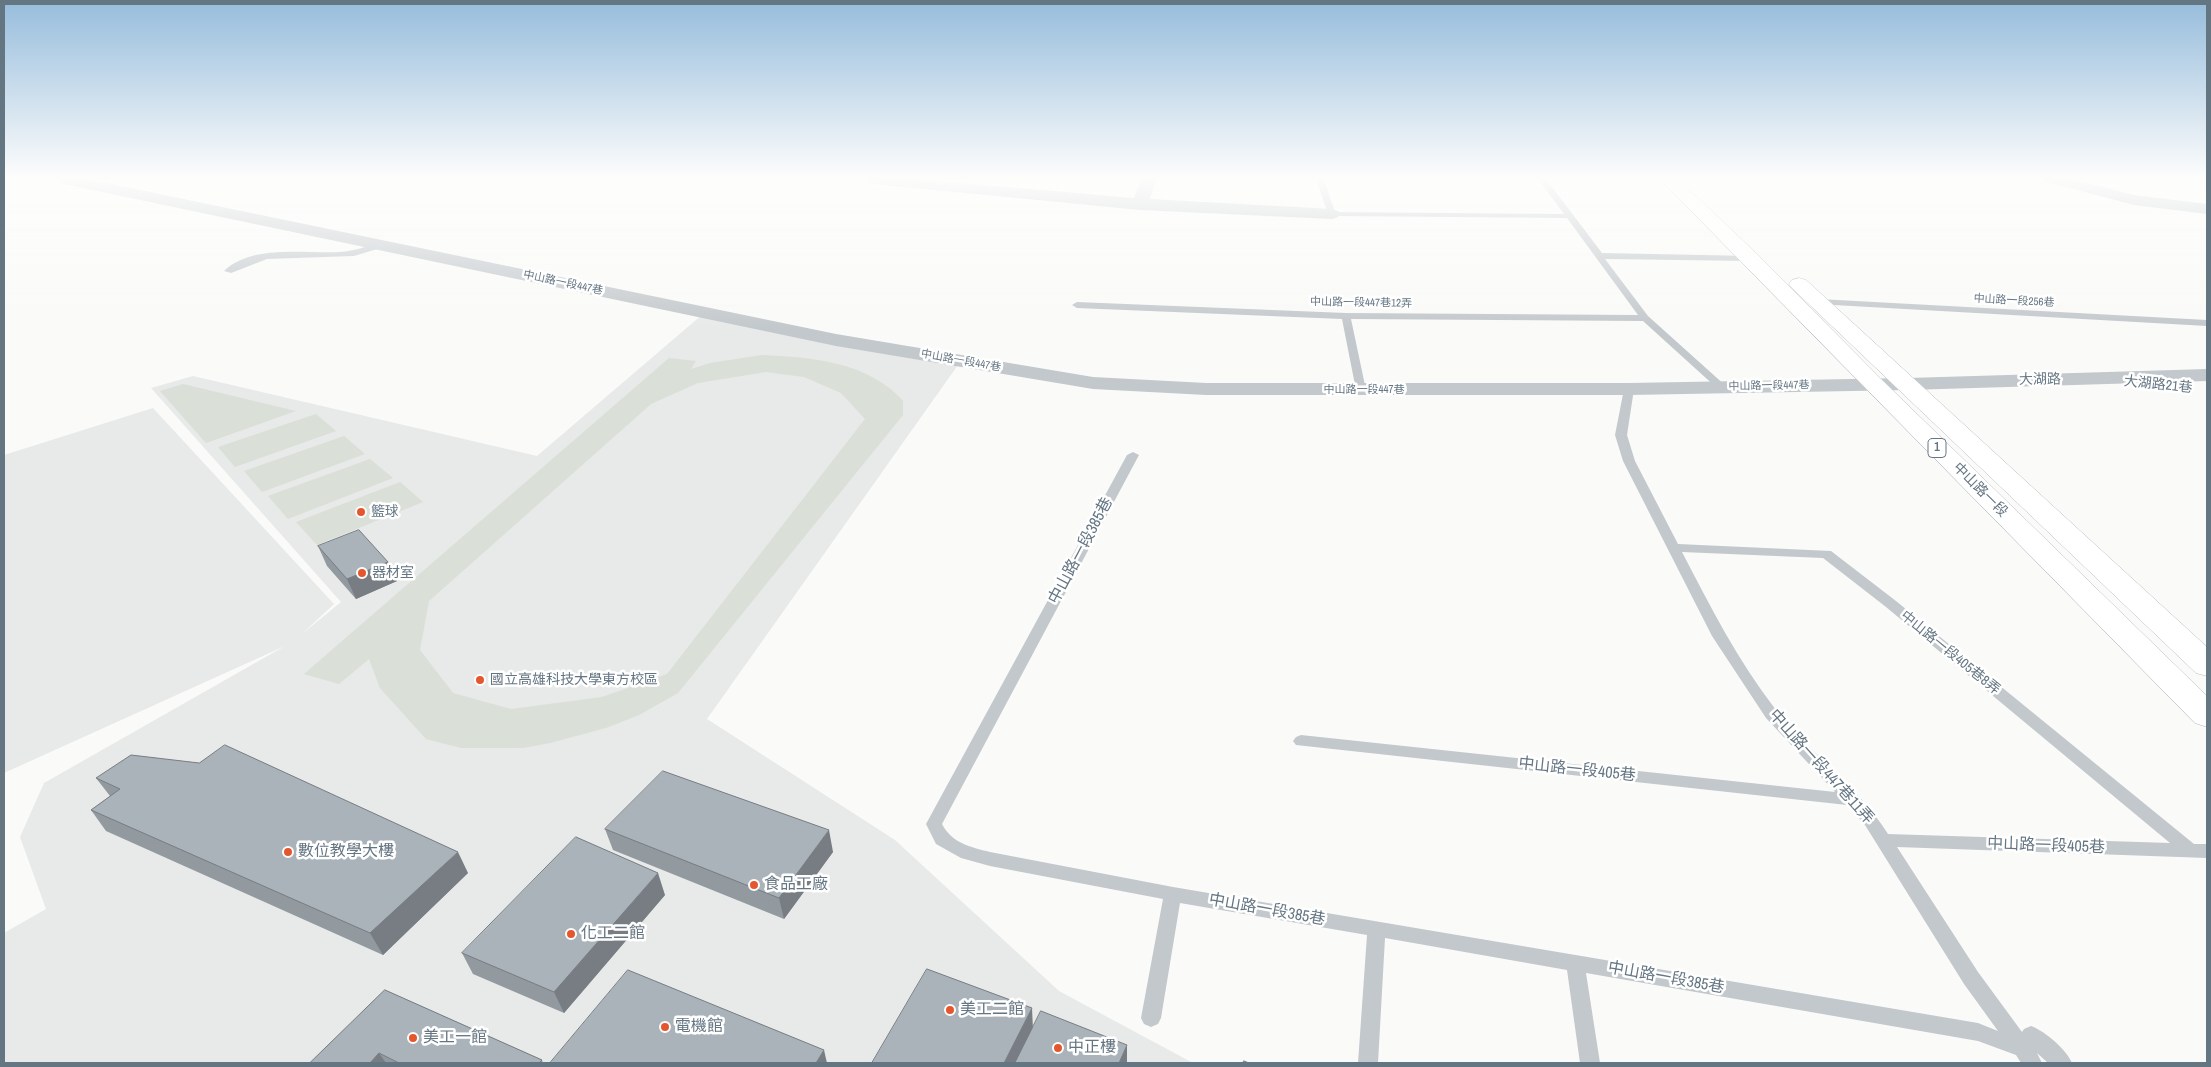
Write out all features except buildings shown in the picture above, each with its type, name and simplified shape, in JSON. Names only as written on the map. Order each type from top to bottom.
[{"type":"main road","name":"中山路一段","points":[[1720,229],[1873,384],[2207,715]]},
{"type":"main road","name":"中山路一段","points":[[1741,229],[2207,665]]},
{"type":"street","name":"中山路一段447巷","points":[[303,229],[836,340],[1094,383],[1206,389],[1361,390],[1873,384]]},
{"type":"street","name":"大湖路","points":[[1873,384],[2207,375]]},
{"type":"street","name":"大湖路21巷","points":[[2109,379],[2187,386],[2207,391]]},
{"type":"lane","points":[[1579,229],[1645,318],[1722,387]]},
{"type":"lane","points":[[228,271],[267,256],[341,254],[368,251],[381,245]]},
{"type":"lane","points":[[1599,256],[1750,258]]},
{"type":"lane","name":"中山路一段256巷","points":[[1819,302],[2207,323]]},
{"type":"lane","name":"中山路一段447巷12弄","points":[[1078,304],[1346,316],[1645,318]]},
{"type":"lane","points":[[1346,316],[1361,390]]},
{"type":"lane","name":"中山路一段447巷11弄","points":[[1629,388],[1621,435],[1629,461],[1717,633],[1771,714],[1871,820],[1971,978],[2027,1056]]},
{"type":"lane","name":"中山路一段385巷","points":[[1133,455],[934,824],[942,839],[961,851],[990,859],[1173,894],[1978,1032],[2027,1056]]},
{"type":"lane","name":"中山路一段405巷8弄","points":[[1674,548],[1826,554],[2199,851]]},
{"type":"lane","name":"中山路一段405巷","points":[[1301,741],[1854,800]]},
{"type":"lane","name":"中山路一段405巷","points":[[1884,840],[2199,851]]},
{"type":"lane","points":[[1151,1018],[1173,894]]},
{"type":"lane","points":[[1368,1063],[1376,929]]},
{"type":"lane","points":[[1575,962],[1590,1063]]},
{"type":"lane","points":[[2027,1056],[2031,1035],[2062,1063]]},
{"type":"shaded area","name":"國立高雄科技大學東方校區","points":[[703,314],[958,365],[707,719],[895,840],[1059,991],[1193,1063],[4,1063],[4,933],[46,909],[20,837],[44,783],[285,646],[4,773],[4,455],[153,408],[334,604],[302,634],[341,602],[151,388],[193,376],[537,456]]},
{"type":"shaded area","points":[[762,355],[819,360],[838,364],[874,378],[889,388],[903,401],[903,415],[678,693],[639,715],[606,728],[550,743],[523,748],[461,748],[426,739],[380,688],[369,659],[339,684],[304,674],[669,358],[696,361],[691,369],[710,363]],"holes":[[[766,372],[804,377],[841,393],[865,419],[667,674],[602,697],[511,709],[453,693],[420,650],[429,601],[651,404],[698,383]]]},
{"type":"shaded area","points":[[183,384],[296,411],[206,443],[160,391]]},
{"type":"shaded area","points":[[316,414],[336,431],[235,467],[218,447]]},
{"type":"shaded area","points":[[344,436],[365,454],[262,492],[244,471]]},
{"type":"shaded area","name":"籃球","points":[[370,459],[393,478],[288,519],[268,496]]},
{"type":"shaded area","name":"籃球","points":[[400,482],[423,502],[317,545],[296,522]]},
{"type":"place","name":"籃球","points":[[361,512]]},
{"type":"place","name":"器材室","points":[[362,573]]},
{"type":"place","name":"國立高雄科技大學東方校區","points":[[480,680]]},
{"type":"place","name":"數位教學大樓","points":[[288,852]]},
{"type":"place","name":"食品工廠","points":[[754,885]]},
{"type":"place","name":"化工二館","points":[[571,934]]},
{"type":"place","name":"美工二館","points":[[950,1010]]},
{"type":"place","name":"電機館","points":[[665,1027]]},
{"type":"place","name":"美工一館","points":[[413,1038]]},
{"type":"place","name":"中正樓","points":[[1058,1048]]}]
